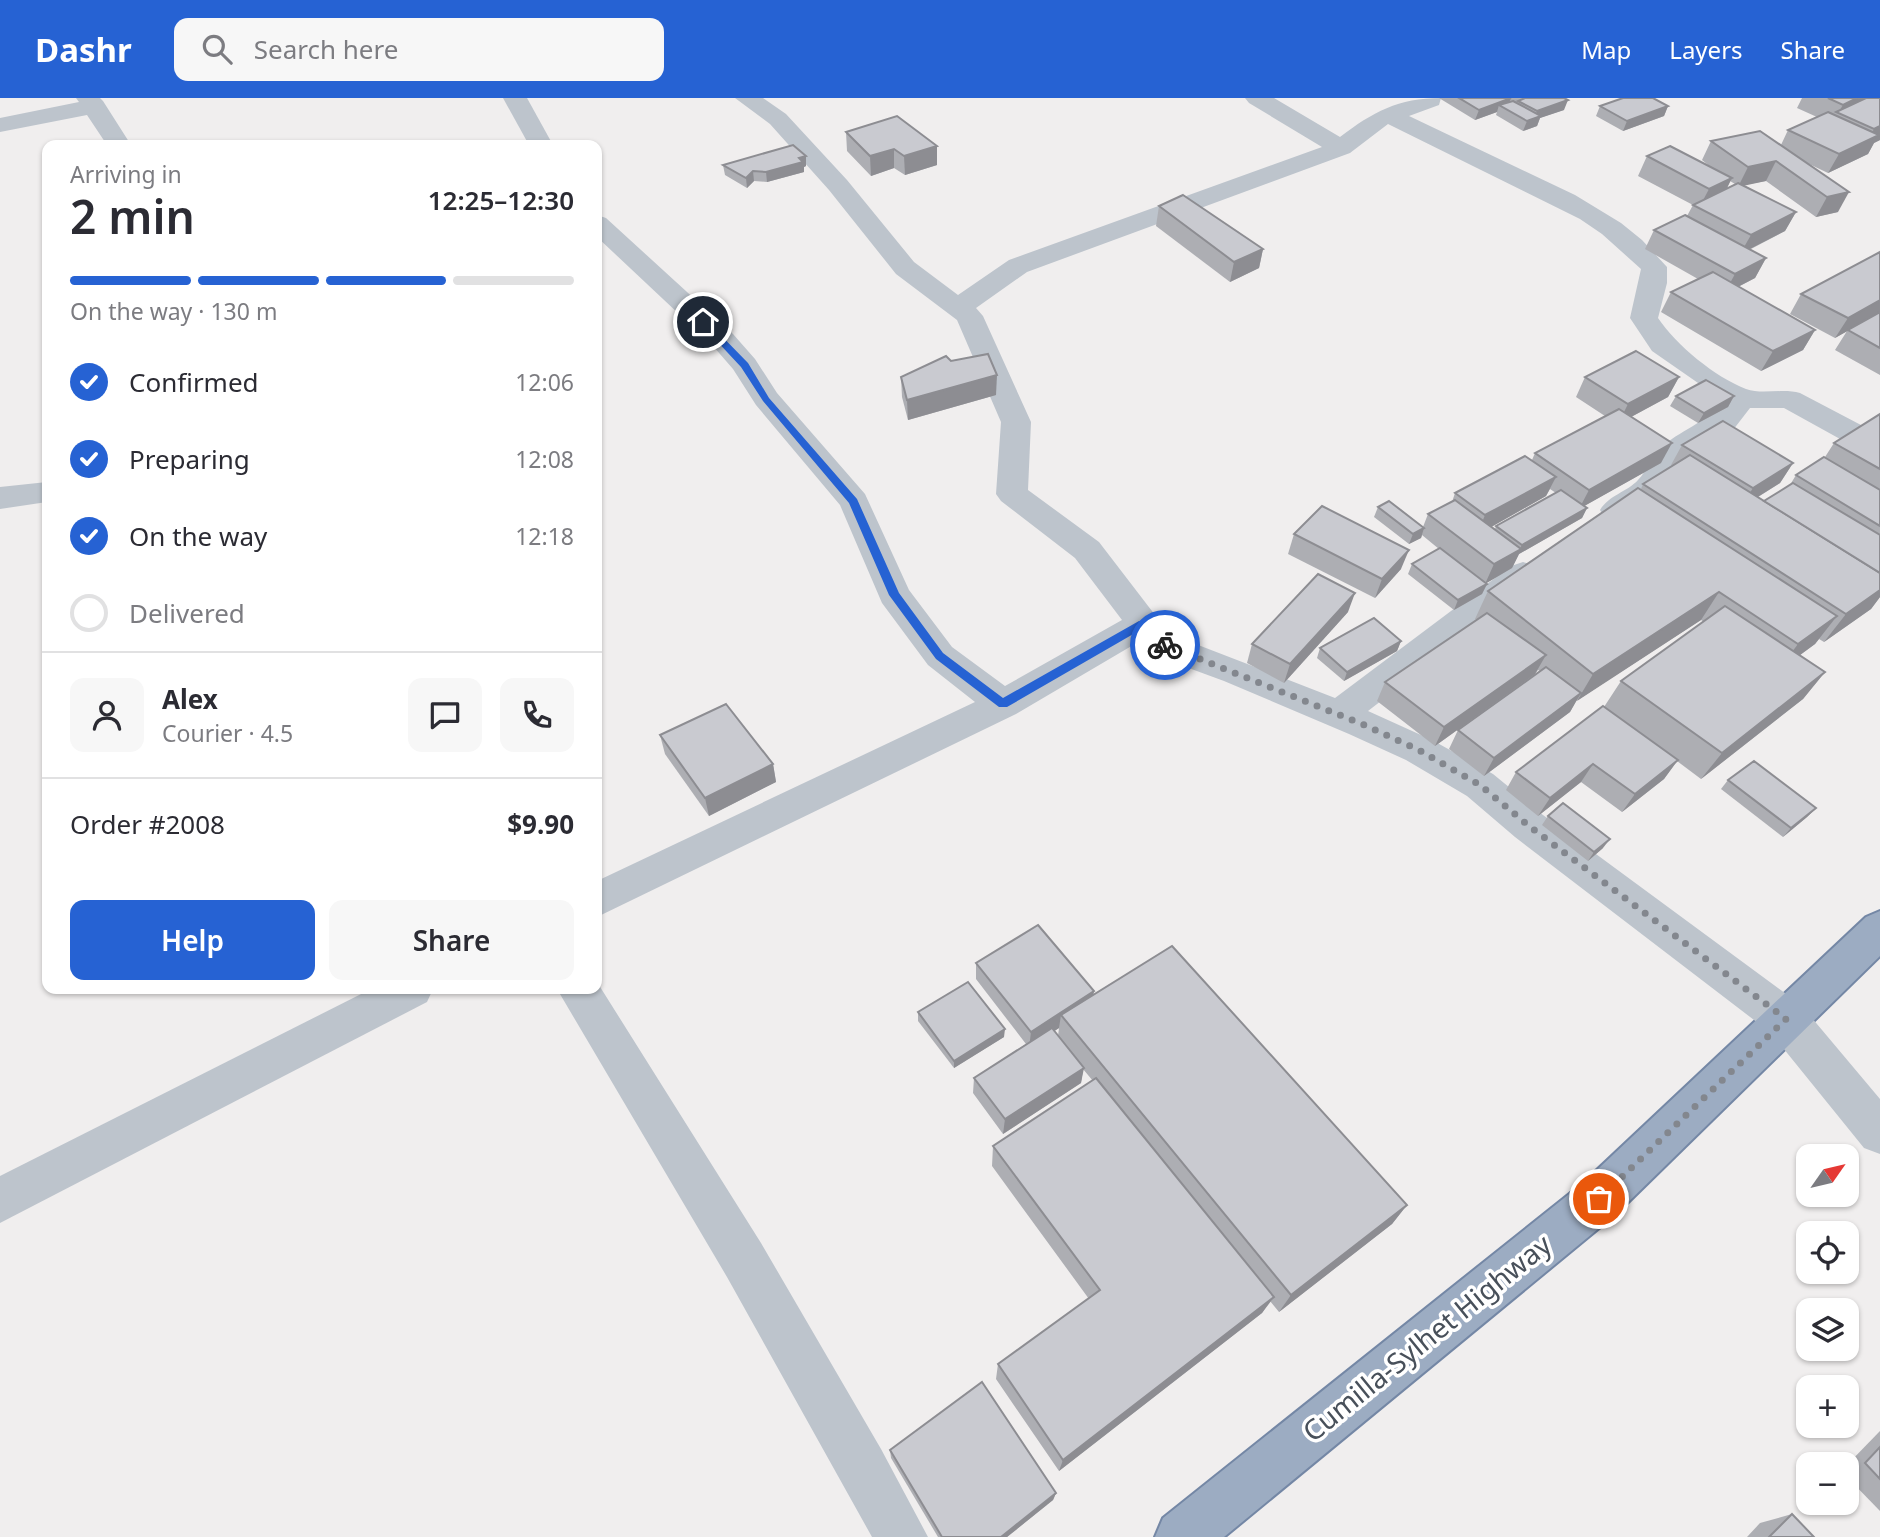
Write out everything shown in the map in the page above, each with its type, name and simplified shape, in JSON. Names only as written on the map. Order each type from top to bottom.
[{"type":"highway","name":"Cumilla-Sylhet Highway","points":[[1182,1537],[1599,1199],[1880,929]]},
{"type":"street","points":[[747,98],[778,119],[838,185],[905,268],[969,316],[1016,422],[1012,494],[1087,550],[1143,624],[1168,647],[1339,714],[1419,750],[1480,785],[1529,826],[1786,1019],[1880,1133]]},
{"type":"street","points":[[1257,98],[1342,148]]},
{"type":"street","points":[[518,99],[538,140]]},
{"type":"street","points":[[957,308],[1018,266],[1342,148],[1379,119],[1431,100]]},
{"type":"street","points":[[0,125],[91,102],[116,140]]},
{"type":"street","points":[[1390,115],[1465,154],[1547,189],[1585,209],[1614,230],[1654,267],[1644,318],[1662,345],[1704,376],[1742,399],[1790,399],[1880,448]]},
{"type":"street","points":[[602,228],[745,365],[766,399],[854,501],[894,595],[940,656],[1003,704]]},
{"type":"street","points":[[1598,523],[1649,488],[1668,458],[1685,444],[1722,422],[1742,399]]},
{"type":"street","points":[[0,499],[42,493]]},
{"type":"street","points":[[1339,714],[1504,587],[1546,558]]},
{"type":"street","points":[[602,898],[1003,704],[1143,624]]},
{"type":"street","points":[[0,1200],[402,994]]},
{"type":"street","points":[[581,994],[684,1158],[832,1411],[901,1537]]},
{"type":"building","points":[[1459,98],[1511,98],[1479,110]]},
{"type":"building","points":[[1525,98],[1568,100],[1537,111],[1518,101]]},
{"type":"building","points":[[1623,98],[1653,98],[1668,106],[1627,121],[1600,106]]},
{"type":"building","points":[[1828,98],[1857,98],[1843,105]]},
{"type":"building","points":[[1866,98],[1880,98],[1880,126],[1874,129],[1836,112]]},
{"type":"building","points":[[1513,101],[1541,116],[1527,121],[1499,105]]},
{"type":"building","points":[[1828,112],[1879,135],[1839,154],[1788,130]]},
{"type":"building","points":[[897,116],[937,146],[904,156],[894,149],[870,156],[846,132]]},
{"type":"building","points":[[1760,131],[1849,192],[1827,197],[1776,161],[1748,167],[1711,141]]},
{"type":"building","points":[[793,145],[806,156],[799,158],[803,162],[766,172],[753,171],[746,178],[723,165]]},
{"type":"building","points":[[1670,146],[1732,178],[1709,189],[1647,156]]},
{"type":"building","points":[[1738,183],[1796,212],[1751,235],[1693,205]]},
{"type":"building","points":[[1183,195],[1263,249],[1234,262],[1159,206]]},
{"type":"building","points":[[1685,215],[1766,258],[1735,274],[1654,230]]},
{"type":"building","points":[[1880,252],[1880,300],[1848,318],[1801,294]]},
{"type":"building","points":[[1713,272],[1815,330],[1773,351],[1671,292]]},
{"type":"building","points":[[1880,312],[1880,348],[1848,330]]},
{"type":"building","points":[[1636,351],[1679,377],[1628,404],[1585,377]]},
{"type":"building","points":[[988,354],[997,375],[907,400],[901,377],[946,356],[951,361]]},
{"type":"building","points":[[1706,380],[1734,396],[1704,413],[1676,396]]},
{"type":"building","points":[[1619,409],[1672,443],[1589,490],[1535,453]]},
{"type":"building","points":[[1880,414],[1880,469],[1834,443]]},
{"type":"building","points":[[1723,421],[1793,463],[1753,488],[1682,445]]},
{"type":"building","points":[[1690,455],[1880,573],[1880,590],[1846,614],[1643,484]]},
{"type":"building","points":[[1525,456],[1556,477],[1485,515],[1455,493]]},
{"type":"building","points":[[1824,457],[1880,490],[1880,526],[1796,475]]},
{"type":"building","points":[[1793,483],[1880,535],[1880,573],[1764,501]]},
{"type":"building","points":[[1638,488],[1837,616],[1798,644],[1719,592],[1593,674],[1488,591]]},
{"type":"building","points":[[1561,490],[1587,508],[1522,545],[1496,526]]},
{"type":"building","points":[[1455,500],[1521,549],[1494,564],[1428,514]]},
{"type":"building","points":[[1389,501],[1424,528],[1413,534],[1378,507]]},
{"type":"building","points":[[1322,506],[1409,550],[1382,579],[1294,534]]},
{"type":"building","points":[[1440,548],[1487,584],[1458,600],[1412,564]]},
{"type":"building","points":[[1318,574],[1355,593],[1290,664],[1252,644]]},
{"type":"building","points":[[1725,606],[1825,672],[1722,753],[1621,681]]},
{"type":"building","points":[[1487,613],[1546,655],[1444,727],[1385,682]]},
{"type":"building","points":[[1374,618],[1401,641],[1347,672],[1320,648]]},
{"type":"building","points":[[1546,667],[1581,693],[1494,758],[1458,730]]},
{"type":"building","points":[[726,704],[773,764],[705,798],[660,735]]},
{"type":"building","points":[[1603,706],[1678,760],[1635,794],[1593,764],[1550,798],[1516,772]]},
{"type":"building","points":[[1754,761],[1816,808],[1791,828],[1728,780]]},
{"type":"building","points":[[1563,803],[1610,839],[1594,852],[1548,816]]},
{"type":"building","points":[[1038,925],[1094,991],[1031,1032],[976,963]]},
{"type":"building","points":[[1172,946],[1407,1205],[1291,1295],[1061,1015]]},
{"type":"building","points":[[968,982],[1005,1029],[954,1061],[918,1012]]},
{"type":"building","points":[[1052,1028],[1084,1068],[1005,1119],[974,1078]]},
{"type":"building","points":[[1096,1078],[1274,1297],[1063,1460],[998,1364],[1100,1290],[993,1146]]},
{"type":"building","points":[[982,1382],[1056,1493],[1001,1537],[942,1537],[890,1450]]},
{"type":"building","points":[[1880,1447],[1880,1479],[1865,1463]]},
{"type":"building","points":[[1792,1514],[1814,1537],[1769,1537]]},
{"type":"way so far","points":[[1165,645],[1362,724],[1419,750],[1480,785],[1529,826],[1786,1019],[1599,1199]]},
{"type":"route","points":[[703,322],[745,365],[766,399],[854,501],[894,595],[940,656],[1003,704],[1143,624],[1165,645]]}]
